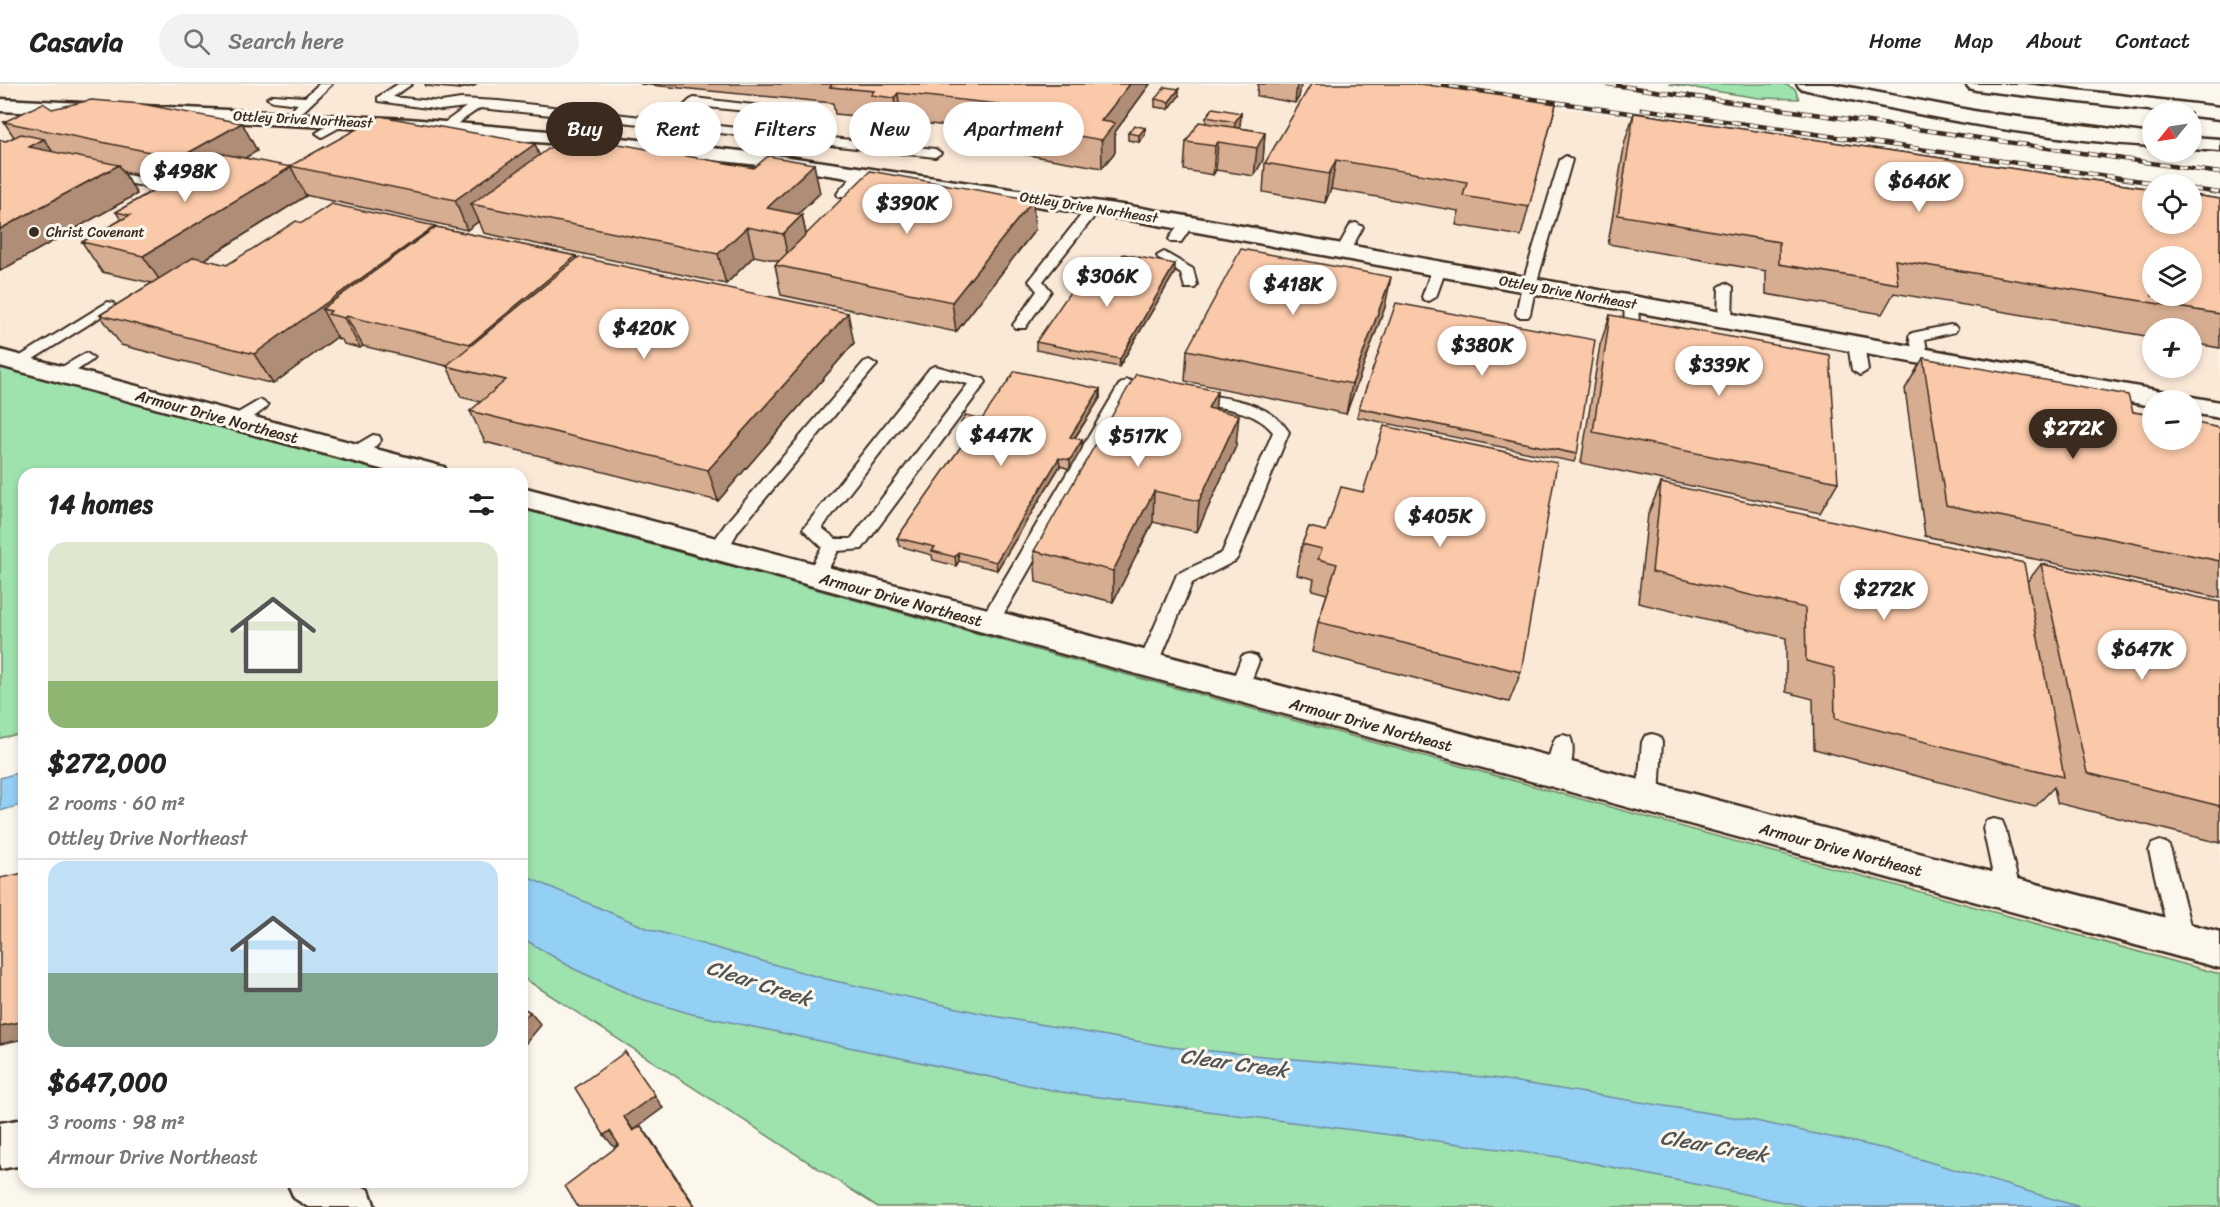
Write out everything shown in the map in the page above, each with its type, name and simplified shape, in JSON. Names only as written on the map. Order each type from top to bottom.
[{"type":"main road","points":[[1807,84],[1889,102],[1997,121],[2142,139]]},
{"type":"main road","points":[[1976,84],[2220,113]]},
{"type":"main road","name":"Ottley Drive Northeast","points":[[0,105],[342,121],[546,137]]},
{"type":"main road","name":"Ottley Drive Northeast","points":[[623,144],[752,158],[1094,208],[1127,208],[1181,231],[1343,251],[1725,321],[1775,339],[1856,344],[2142,396]]},
{"type":"main road","points":[[2202,144],[2220,145]]},
{"type":"main road","name":"Armour Drive Northeast","points":[[9,360],[237,421],[364,446],[419,468]]},
{"type":"main road","points":[[2202,407],[2220,410]]},
{"type":"main road","name":"Armour Drive Northeast","points":[[528,499],[1148,665],[1244,675],[1560,759],[1648,798],[2220,950]]},
{"type":"main road","points":[[0,1146],[18,1143]]},
{"type":"main road","points":[[320,1188],[352,1207]]},
{"type":"lane","points":[[289,118],[326,84]]},
{"type":"lane","points":[[406,84],[382,99],[441,106],[477,104],[546,111]]},
{"type":"lane","points":[[273,98],[307,101]]},
{"type":"lane","points":[[445,128],[477,104]]},
{"type":"lane","points":[[322,133],[342,121]]},
{"type":"lane","points":[[369,138],[390,124]]},
{"type":"lane","points":[[837,142],[935,153]]},
{"type":"lane","points":[[1523,314],[1529,285],[1566,160]]},
{"type":"lane","points":[[88,171],[188,192],[168,203]]},
{"type":"lane","points":[[844,194],[862,173]]},
{"type":"lane","points":[[1020,325],[1044,291],[1036,281],[1094,208]]},
{"type":"lane","points":[[1343,251],[1356,227]]},
{"type":"lane","points":[[1164,256],[1188,272],[1190,285]]},
{"type":"lane","points":[[1428,297],[1439,269]]},
{"type":"lane","points":[[1725,321],[1726,287]]},
{"type":"lane","points":[[1631,303],[1632,325],[1644,334],[1666,342]]},
{"type":"lane","points":[[9,360],[108,306]]},
{"type":"lane","points":[[1920,356],[1917,336],[1950,329]]},
{"type":"lane","points":[[1856,344],[1860,370]]},
{"type":"lane","points":[[60,374],[86,358]]},
{"type":"lane","points":[[717,549],[869,365]]},
{"type":"lane","points":[[935,371],[978,382],[856,545],[832,545],[812,529],[935,371]]},
{"type":"lane","points":[[989,622],[1127,385],[1255,410],[1277,425],[1281,432],[1229,557],[1184,579],[1148,665]]},
{"type":"lane","points":[[237,421],[261,405]]},
{"type":"lane","points":[[815,576],[832,545]]},
{"type":"lane","points":[[1648,798],[1652,742]]},
{"type":"lane","points":[[1994,828],[2009,894]]},
{"type":"lane","points":[[2160,851],[2182,940]]},
{"type":"shaded area","points":[[0,84],[1393,84],[2142,189],[2142,234],[2202,234],[2202,215],[2220,200],[2220,974],[528,511],[528,468],[373,468],[0,366]]},
{"type":"green space","points":[[1669,84],[1784,84],[1795,89],[1799,99],[1759,98]]},
{"type":"green space","points":[[0,366],[373,468],[18,468],[18,734],[0,738]]},
{"type":"green space","points":[[528,511],[2220,974],[2220,1207],[878,1207],[528,981]]},
{"type":"water","points":[[18,773],[18,806],[0,811],[0,778]]},
{"type":"water","name":"Clear Creek","points":[[528,878],[649,929],[826,979],[994,1016],[1170,1047],[1493,1078],[1751,1120],[1886,1149],[2080,1207],[1808,1207],[1567,1158],[1061,1092],[692,1014],[638,998],[574,969],[528,942]]},
{"type":"building","points":[[832,84],[1130,84],[1101,121],[1115,123],[1102,140],[1084,137],[1084,102],[981,102],[898,93],[894,98],[871,95],[874,91],[830,87]]},
{"type":"building","points":[[1311,84],[1421,84],[1556,104],[1529,207],[1463,196],[1467,182],[1336,160],[1329,174],[1265,163]]},
{"type":"building","points":[[1165,87],[1179,89],[1169,102],[1155,99]]},
{"type":"building","points":[[91,100],[142,104],[242,123],[179,158],[4,122],[43,103],[52,109]]},
{"type":"building","points":[[1213,108],[1241,113],[1235,122],[1206,117]]},
{"type":"building","points":[[1634,113],[2142,188],[2142,234],[2202,234],[2202,196],[2220,199],[2220,314],[2172,306],[2202,306],[2202,246],[2142,246],[2142,301],[1895,260],[1898,284],[1779,264],[1779,242],[1618,215]]},
{"type":"building","points":[[380,116],[535,144],[455,200],[290,166]]},
{"type":"building","points":[[1199,122],[1265,132],[1257,148],[1218,142],[1215,146],[1186,142]]},
{"type":"building","points":[[1134,125],[1145,128],[1139,135],[1128,133]]},
{"type":"building","points":[[21,134],[44,139],[29,147],[119,165],[0,229],[0,140],[6,141]]},
{"type":"building","points":[[623,145],[635,147],[635,156],[686,156],[754,168],[768,156],[814,164],[767,208],[802,215],[783,234],[747,227],[718,254],[471,204],[546,151],[546,156],[623,156]]},
{"type":"building","points":[[218,153],[291,167],[143,256],[82,242],[130,215],[116,212]]},
{"type":"building","points":[[870,171],[1033,200],[952,302],[775,265]]},
{"type":"building","points":[[331,204],[435,226],[254,354],[100,315],[194,257],[227,265],[296,221],[302,223]]},
{"type":"building","points":[[436,227],[576,256],[470,344],[346,316],[344,318],[328,314],[331,311],[322,309]]},
{"type":"building","points":[[1241,249],[1391,277],[1352,384],[1187,350]]},
{"type":"building","points":[[1123,254],[1175,264],[1120,359],[1036,342],[1085,270],[1110,275]]},
{"type":"building","points":[[579,257],[848,313],[708,470],[470,411],[506,380],[446,366]]},
{"type":"building","points":[[1396,303],[1595,340],[1577,454],[1359,408]]},
{"type":"building","points":[[1610,315],[1830,355],[1838,482],[1593,432]]},
{"type":"building","points":[[1923,358],[2128,395],[2133,412],[2142,413],[2142,450],[2202,450],[2202,424],[2220,428],[2220,561],[1946,505]]},
{"type":"building","points":[[1015,371],[1100,389],[1070,437],[1082,440],[1070,460],[1059,458],[996,562],[958,552],[955,557],[932,551],[935,547],[897,538],[971,432],[961,423],[966,415],[982,419]]},
{"type":"building","points":[[1136,374],[1217,391],[1208,408],[1239,415],[1199,501],[1154,491],[1113,571],[1034,551]]},
{"type":"building","points":[[1384,426],[1557,463],[1521,672],[1318,622],[1337,564],[1318,559],[1322,549],[1302,544],[1309,527],[1326,531],[1341,487],[1363,492]]},
{"type":"building","points":[[1661,483],[2024,563],[2064,777],[1835,719],[1834,668],[1806,661],[1805,608],[1652,572]]},
{"type":"building","points":[[2041,564],[2220,602],[2220,806],[2087,773]]},
{"type":"building","points":[[18,874],[18,1022],[0,1026],[0,878]]},
{"type":"building","points":[[625,1052],[655,1095],[624,1117],[633,1131],[641,1126],[695,1207],[578,1207],[565,1186],[619,1145],[610,1131],[604,1135],[575,1088]]},
{"type":"railway","points":[[1432,84],[1649,116]]},
{"type":"railway","points":[[1607,84],[2220,173]]},
{"type":"railway","points":[[1642,109],[2142,181]]},
{"type":"railway","points":[[2202,190],[2220,193]]},
{"type":"place","name":"Christ Covenant","points":[[34,232]]}]
